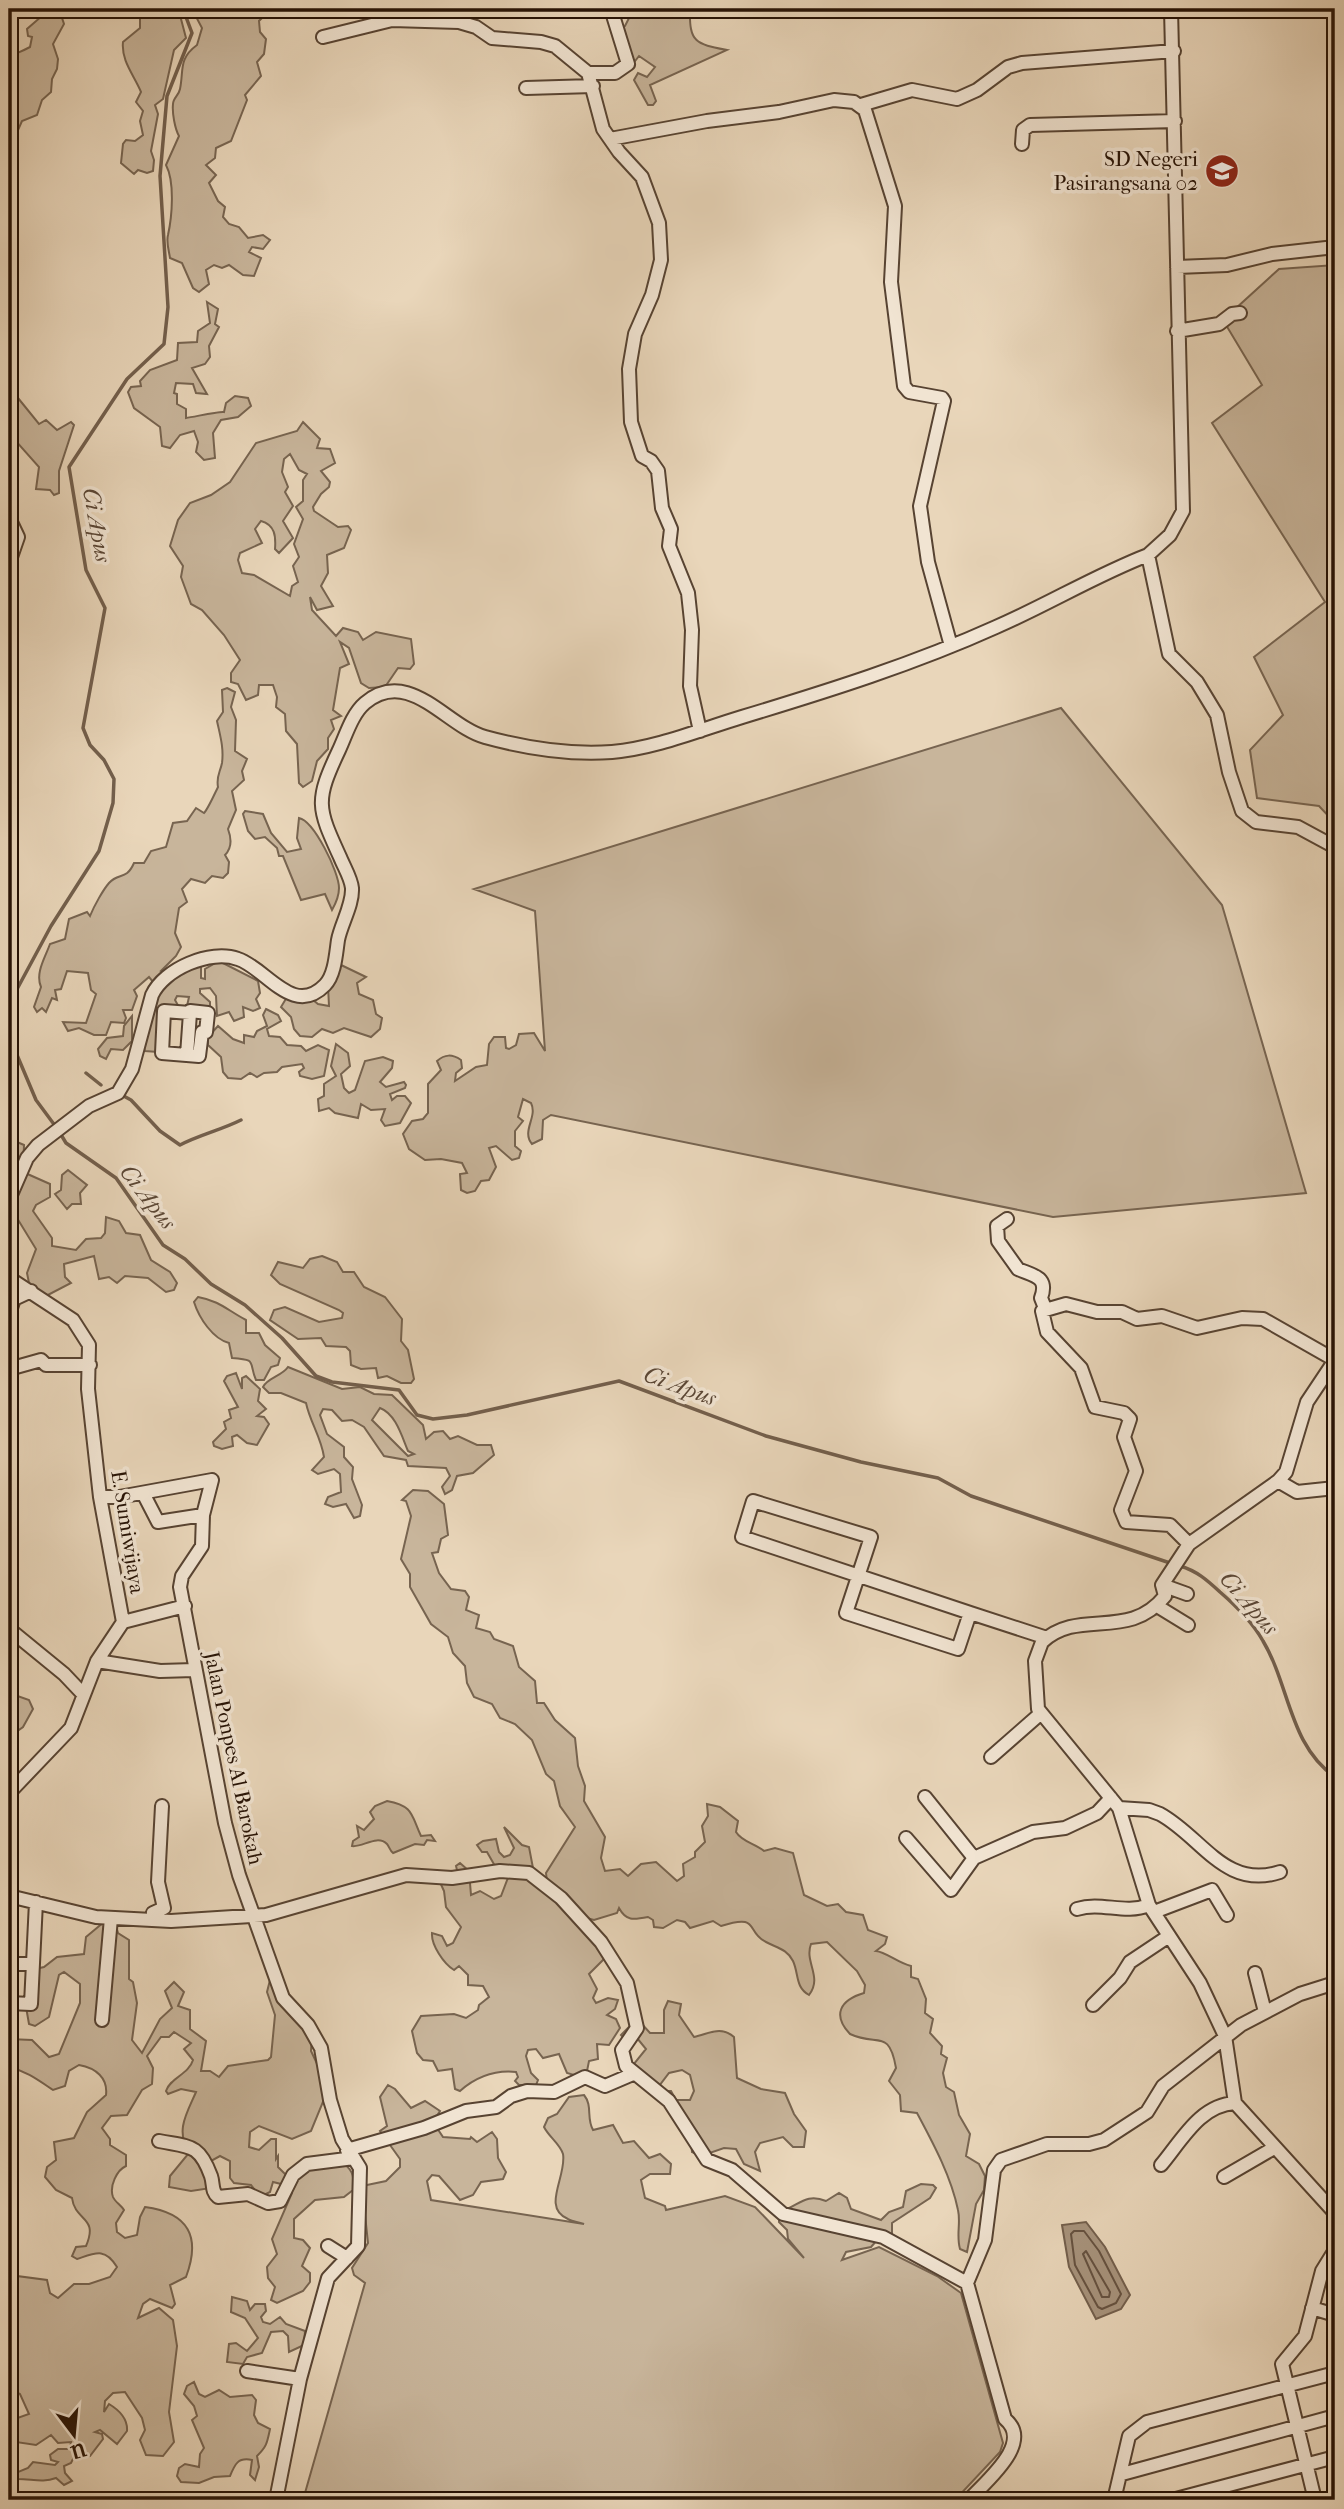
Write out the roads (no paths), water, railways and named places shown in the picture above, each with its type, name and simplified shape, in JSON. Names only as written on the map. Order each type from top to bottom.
[{"type":"street","points":[[588,73],[615,73],[628,64],[611,9]]},
{"type":"street","points":[[9,1198],[27,1158],[38,1144],[89,1106],[118,1093],[138,1050],[152,995],[157,984],[172,970],[214,958],[236,958],[282,991],[298,995],[318,990],[330,979],[352,888],[323,821],[321,799],[326,778],[351,723],[369,700],[387,694],[413,695],[425,699],[483,737],[569,752],[631,749],[800,700],[951,646],[1148,555],[1170,535],[1183,511],[1171,9]]},
{"type":"street","points":[[323,37],[392,20],[459,22],[477,27],[492,38],[541,42],[555,46],[588,73],[601,122],[610,139],[642,177],[659,223],[661,260],[630,354],[631,422],[642,456],[651,461],[658,471],[662,508],[671,529],[669,546],[688,593],[692,630],[690,686],[700,731]]},
{"type":"street","points":[[610,139],[707,121],[779,112],[834,100],[861,105],[912,90],[957,99],[986,84],[1012,65],[1022,62],[1174,51]]},
{"type":"street","points":[[526,88],[593,86]]},
{"type":"street","points":[[861,105],[868,117],[895,206],[891,282],[904,386],[909,392],[944,399],[920,506],[928,562],[951,646]]},
{"type":"street","points":[[1022,144],[1023,130],[1030,125],[1175,121]]},
{"type":"street","points":[[1177,267],[1227,265],[1272,254],[1335,247]]},
{"type":"street","points":[[1177,331],[1222,323],[1233,314],[1240,313]]},
{"type":"street","points":[[9,518],[18,537],[9,563]]},
{"type":"street","points":[[1148,555],[1153,592],[1169,654],[1196,682],[1217,715],[1229,772],[1242,811],[1256,822],[1298,827],[1335,847]]},
{"type":"street","points":[[163,1037],[206,1032],[208,1013],[186,1008],[164,1011],[162,1053],[200,1056],[193,1034]]},
{"type":"street","points":[[1007,1219],[997,1226],[998,1241],[1018,1269],[1035,1273],[1041,1279],[1044,1288],[1041,1298],[1045,1308]]},
{"type":"street","name":"E. Sumiwijaya","points":[[9,1278],[80,1327],[89,1345],[88,1389],[100,1497],[123,1622],[97,1661],[82,1693],[79,1714],[71,1728],[9,1793]]},
{"type":"street","points":[[9,1314],[14,1299],[31,1291]]},
{"type":"street","points":[[1162,1585],[1189,1544],[1278,1482],[1290,1462],[1307,1402],[1335,1360],[1263,1319],[1242,1318],[1197,1328],[1162,1316],[1137,1319],[1122,1312],[1097,1311],[1066,1304],[1045,1308],[1041,1315],[1047,1332],[1075,1358],[1095,1407],[1124,1413],[1130,1419],[1124,1437],[1136,1471],[1122,1515],[1126,1522],[1170,1525],[1189,1544]]},
{"type":"street","points":[[9,1369],[41,1360],[48,1366],[90,1364]]},
{"type":"street","name":"Jalan Ponpes Al Barokah","points":[[143,1493],[212,1479],[203,1515],[202,1546],[180,1580],[194,1670],[225,1823],[283,1998],[308,2025],[321,2049],[330,2100],[361,2176],[361,2232],[358,2246],[328,2278],[300,2379],[276,2500]]},
{"type":"street","points":[[1278,1482],[1297,1492],[1335,1488]]},
{"type":"street","points":[[100,1497],[143,1493],[158,1522],[203,1515]]},
{"type":"street","points":[[970,1613],[958,1649],[846,1613],[859,1576],[871,1537],[753,1501],[742,1537],[859,1576],[970,1613],[1047,1638]]},
{"type":"street","points":[[1162,1585],[1187,1594]]},
{"type":"street","points":[[1162,1585],[1166,1596],[1140,1618],[1073,1628],[1047,1638],[1039,1646],[1035,1661],[1035,1691],[1040,1714],[1115,1803],[1152,1909],[1200,1983],[1225,2036],[1235,2102],[1335,2213]]},
{"type":"street","points":[[123,1622],[185,1606]]},
{"type":"street","points":[[1157,1606],[1188,1625]]},
{"type":"street","points":[[9,1629],[64,1674],[82,1693]]},
{"type":"street","points":[[97,1661],[160,1671],[194,1670]]},
{"type":"street","points":[[991,1757],[1040,1714]]},
{"type":"street","points":[[925,1797],[974,1858]]},
{"type":"street","points":[[906,1838],[951,1890],[974,1858],[1033,1832],[1065,1828],[1115,1803],[1160,1814],[1240,1874],[1257,1877],[1280,1872]]},
{"type":"street","points":[[155,1920],[153,1913],[164,1908],[158,1882],[162,1806]]},
{"type":"street","points":[[9,1896],[111,1918],[155,1920],[281,1912],[406,1875],[452,1878],[500,1871],[529,1873],[547,1885],[585,1923],[627,1983],[638,2028],[622,2053],[633,2074],[669,2101],[700,2154],[745,2180],[783,2214],[883,2237],[967,2283]]},
{"type":"street","points":[[1077,1909],[1095,1905],[1123,1911],[1152,1909],[1212,1890],[1227,1915]]},
{"type":"street","points":[[9,2003],[31,2004],[36,1902]]},
{"type":"street","points":[[102,2020],[111,1918]]},
{"type":"street","points":[[1093,2005],[1130,1962],[1169,1936]]},
{"type":"street","points":[[9,1964],[33,1964]]},
{"type":"street","points":[[1255,1973],[1265,2012]]},
{"type":"street","points":[[970,2500],[1010,2454],[1015,2434],[1014,2428],[1005,2419],[967,2283],[981,2255],[994,2170],[1001,2160],[1047,2144],[1089,2144],[1104,2140],[1147,2112],[1163,2086],[1225,2036],[1300,1994],[1335,1983]]},
{"type":"street","points":[[159,2141],[188,2145],[199,2152],[210,2175],[213,2192],[218,2197],[247,2194],[268,2203],[280,2200],[293,2175],[307,2164],[350,2154],[458,2113],[496,2107],[512,2096],[527,2091],[554,2092],[584,2077],[605,2086],[633,2074]]},
{"type":"street","points":[[1161,2165],[1205,2111],[1219,2104],[1235,2102]]},
{"type":"street","points":[[1224,2176],[1274,2148]]},
{"type":"street","points":[[328,2246],[347,2258]]},
{"type":"street","points":[[1315,2500],[1285,2387],[1282,2364],[1302,2343],[1312,2308],[1329,2272],[1335,2250]]},
{"type":"street","points":[[1312,2308],[1335,2315]]},
{"type":"street","points":[[247,2371],[300,2379]]},
{"type":"street","points":[[1114,2500],[1129,2436],[1147,2422],[1335,2373]]},
{"type":"street","points":[[1122,2474],[1335,2416]]},
{"type":"street","points":[[1172,2500],[1335,2457]]},
{"type":"street","points":[[1328,2500],[1335,2498]]},
{"type":"water","points":[[1086,2222],[1105,2247],[1130,2295],[1121,2309],[1096,2319],[1069,2267],[1062,2225]]},
{"type":"waterway","name":"Ci Apus","points":[[9,1004],[51,926],[99,851],[113,803],[114,779],[104,760],[90,745],[83,728],[105,608],[86,570],[69,467],[127,379],[164,344],[168,307],[160,176],[167,96],[192,33],[183,9]]},
{"type":"waterway","name":"Ci Apus","points":[[9,1036],[36,1100],[56,1127]]},
{"type":"waterway","points":[[86,1073],[101,1085]]},
{"type":"waterway","points":[[120,1094],[131,1100],[160,1131],[180,1145],[241,1120]]},
{"type":"waterway","name":"Ci Apus","points":[[60,1133],[66,1143],[116,1178],[163,1245],[185,1259],[211,1284],[245,1305],[282,1338],[316,1376],[332,1382],[399,1390],[417,1415],[433,1419],[467,1415],[619,1381],[766,1436],[861,1462],[938,1478],[971,1496],[1173,1564]]},
{"type":"waterway","name":"Ci Apus","points":[[1180,1566],[1197,1573],[1211,1584],[1238,1608],[1254,1628],[1272,1658],[1299,1732],[1308,1749],[1335,1777]]},
{"type":"place","name":"SD Negeri Pasirangsana 02","points":[[1222,171]]}]
